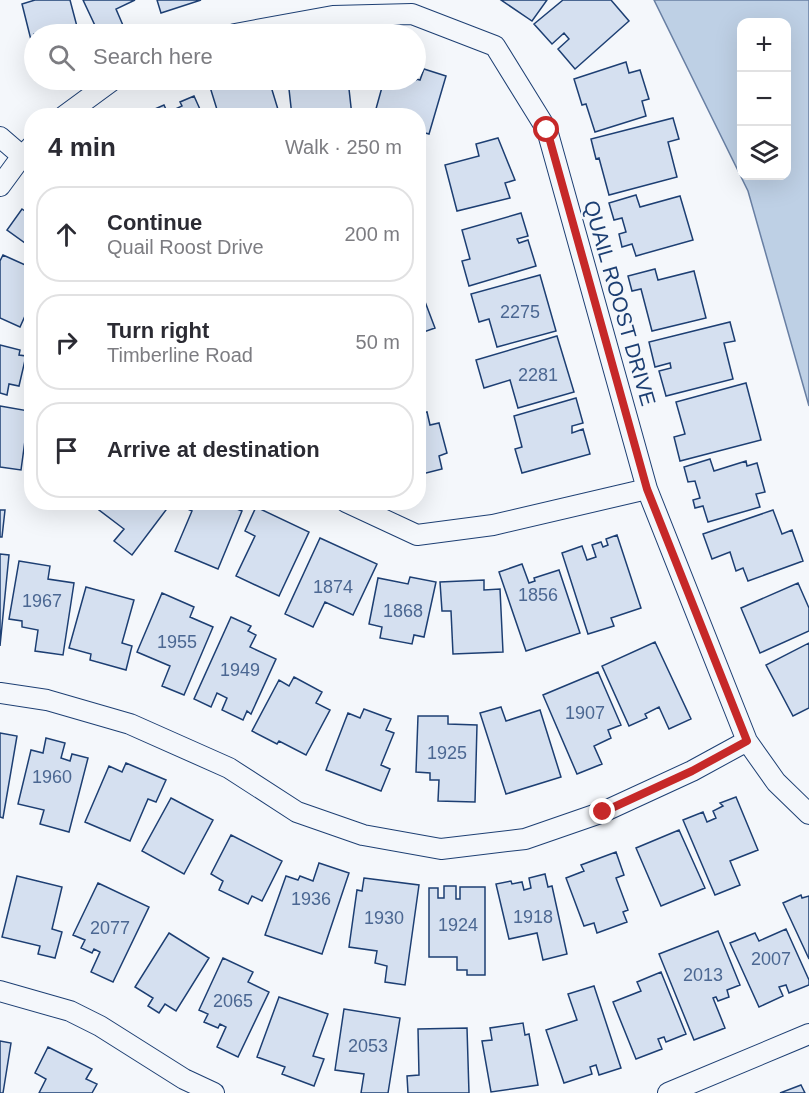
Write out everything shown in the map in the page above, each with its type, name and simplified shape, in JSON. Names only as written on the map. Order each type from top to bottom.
[{"type":"street","name":"QUAIL ROOST DRIVE","points":[[289,24],[333,16],[412,14],[495,46],[547,130],[647,489],[747,741],[776,782],[809,814]]},
{"type":"street","points":[[75,108],[99,90]]},
{"type":"street","points":[[0,137],[24,149]]},
{"type":"street","points":[[0,186],[24,155]]},
{"type":"street","points":[[363,510],[417,535],[493,525],[647,489]]},
{"type":"street","points":[[0,693],[47,700],[130,724],[229,768],[297,812],[363,835],[441,849],[525,839],[603,812],[692,771],[747,741]]},
{"type":"street","points":[[0,991],[70,1011],[100,1026],[184,1079],[214,1093]]},
{"type":"street","points":[[668,1093],[809,1034]]},
{"type":"water","points":[[654,0],[809,0],[809,406],[748,191],[743,180],[791,180],[791,18],[737,18],[737,169]]},
{"type":"building","points":[[35,0],[70,0],[76,24],[27,24],[22,4]]},
{"type":"building","points":[[83,0],[135,0],[116,9],[122,24],[94,24]]},
{"type":"building","points":[[157,0],[201,0],[161,13]]},
{"type":"building","points":[[501,0],[547,0],[532,21]]},
{"type":"building","points":[[563,0],[611,0],[629,21],[575,69],[558,49],[569,39],[564,33],[552,44],[534,24]]},
{"type":"building","points":[[626,62],[629,73],[640,70],[649,99],[642,101],[646,116],[595,132],[586,104],[582,105],[574,79]]},
{"type":"building","points":[[426,70],[446,76],[429,134],[426,133],[426,108],[376,108],[381,90],[426,90]]},
{"type":"building","points":[[211,90],[272,90],[278,108],[217,108]]},
{"type":"building","points":[[289,90],[349,90],[351,108],[291,108]]},
{"type":"building","points":[[194,96],[199,108],[178,108],[182,106],[180,102]]},
{"type":"building","points":[[673,118],[679,139],[668,142],[677,177],[609,195],[599,158],[596,159],[591,139]]},
{"type":"building","points":[[498,138],[515,180],[505,183],[510,198],[457,211],[445,165],[479,156],[476,144]]},
{"type":"building","points":[[636,195],[640,207],[680,196],[693,240],[636,256],[632,244],[622,247],[619,234],[626,232],[622,218],[614,220],[609,203]]},
{"type":"building","points":[[22,209],[24,210],[24,242],[7,230]]},
{"type":"building","points":[[521,213],[528,236],[517,239],[519,243],[528,240],[536,266],[469,286],[462,261],[470,259],[462,230]]},
{"type":"building","points":[[3,255],[24,264],[24,318],[20,327],[0,318],[0,261]]},
{"type":"building","points":[[655,269],[658,280],[694,271],[706,318],[652,331],[641,289],[632,291],[628,276]]},
{"type":"building","points":[[540,275],[556,331],[497,347],[489,319],[479,322],[471,294]]},
{"type":"building","points":[[426,304],[435,328],[426,331]]},
{"type":"building","points":[[730,322],[735,341],[724,343],[733,379],[666,396],[659,371],[671,368],[670,363],[655,367],[649,342]]},
{"type":"building","points":[[557,336],[574,392],[518,408],[510,380],[484,388],[476,360]]},
{"type":"building","points":[[0,345],[20,350],[19,355],[24,356],[24,365],[19,386],[9,384],[7,395],[0,393]]},
{"type":"building","points":[[746,383],[761,440],[680,461],[674,437],[685,434],[676,402]]},
{"type":"building","points":[[576,398],[583,423],[572,426],[572,433],[583,429],[590,454],[522,473],[515,449],[522,447],[514,416]]},
{"type":"building","points":[[0,406],[24,410],[24,448],[21,470],[0,467]]},
{"type":"building","points":[[426,412],[430,425],[439,423],[447,453],[439,456],[442,469],[426,473]]},
{"type":"building","points":[[710,459],[714,471],[746,461],[747,466],[757,463],[765,492],[756,494],[760,507],[708,522],[703,506],[695,508],[693,500],[700,498],[695,481],[688,482],[684,467]]},
{"type":"building","points":[[0,510],[5,510],[2,537],[0,537]]},
{"type":"building","points":[[99,510],[166,510],[132,555],[114,541],[124,529]]},
{"type":"building","points":[[190,510],[242,511],[218,569],[175,551],[192,511]]},
{"type":"building","points":[[255,510],[262,510],[309,532],[279,596],[236,576],[255,536],[245,531]]},
{"type":"building","points":[[773,510],[782,534],[792,530],[803,561],[748,581],[743,568],[736,571],[730,552],[712,559],[703,534]]},
{"type":"building","points":[[617,535],[641,608],[611,618],[614,626],[588,634],[562,553],[582,546],[587,560],[596,557],[592,545],[601,542],[603,547],[608,545],[606,539]]},
{"type":"building","points":[[320,538],[377,564],[353,615],[325,602],[313,627],[285,614]]},
{"type":"building","points":[[0,554],[9,555],[0,646]]},
{"type":"building","points":[[19,561],[50,566],[48,579],[74,583],[63,655],[35,651],[38,630],[22,627],[22,621],[9,619]]},
{"type":"building","points":[[522,564],[529,583],[535,581],[534,578],[559,570],[580,633],[526,651],[499,572]]},
{"type":"building","points":[[410,577],[436,582],[424,637],[414,635],[412,644],[380,638],[382,627],[369,624],[378,578],[408,584]]},
{"type":"building","points":[[484,580],[484,590],[500,589],[503,652],[453,654],[451,611],[442,611],[440,582]]},
{"type":"building","points":[[798,583],[809,608],[809,631],[760,653],[741,608]]},
{"type":"building","points":[[86,587],[134,600],[122,643],[132,646],[126,670],[90,660],[91,654],[69,648]]},
{"type":"building","points":[[162,593],[194,607],[190,617],[213,627],[184,695],[162,686],[170,666],[137,652]]},
{"type":"building","points":[[231,617],[251,626],[248,631],[256,635],[250,647],[276,659],[251,714],[247,711],[243,720],[222,710],[227,698],[217,693],[211,707],[194,699]]},
{"type":"building","points":[[655,642],[691,719],[669,729],[659,707],[645,714],[647,718],[629,726],[602,666]]},
{"type":"building","points":[[809,643],[809,708],[793,716],[766,665]]},
{"type":"building","points":[[598,672],[621,725],[608,730],[611,738],[594,746],[602,764],[577,774],[543,695]]},
{"type":"building","points":[[294,677],[322,692],[316,703],[330,710],[306,755],[279,741],[277,744],[252,731],[279,680],[289,686]]},
{"type":"building","points":[[501,707],[506,721],[540,710],[561,777],[506,794],[480,713]]},
{"type":"building","points":[[364,709],[391,719],[386,730],[394,733],[381,765],[390,769],[381,791],[326,770],[348,713],[360,718]]},
{"type":"building","points":[[418,716],[448,716],[448,724],[477,725],[475,802],[438,801],[439,780],[430,780],[430,773],[416,772]]},
{"type":"building","points":[[0,733],[17,736],[3,818],[0,817]]},
{"type":"building","points":[[46,738],[65,743],[61,758],[70,761],[72,754],[88,758],[69,832],[40,824],[44,810],[18,804],[31,750],[43,753]]},
{"type":"building","points":[[126,763],[166,780],[156,802],[148,799],[130,841],[85,822],[109,766],[122,772]]},
{"type":"building","points":[[736,797],[758,850],[730,861],[740,885],[715,895],[683,820],[703,812],[707,822],[716,818],[713,811],[723,806],[720,803]]},
{"type":"building","points":[[171,798],[213,820],[184,874],[142,851]]},
{"type":"building","points":[[679,830],[705,888],[661,906],[636,848]]},
{"type":"building","points":[[231,835],[282,861],[262,901],[252,896],[248,904],[219,890],[223,881],[211,874]]},
{"type":"building","points":[[616,852],[624,875],[616,878],[628,910],[623,912],[627,922],[597,933],[594,923],[584,926],[566,878],[584,871],[581,865]]},
{"type":"building","points":[[319,863],[349,873],[322,954],[265,935],[286,876],[298,880],[300,876],[313,881]]},
{"type":"building","points":[[545,874],[548,887],[552,886],[567,954],[543,960],[537,933],[509,939],[496,884],[511,881],[512,884],[522,882],[524,890],[531,888],[529,878]]},
{"type":"building","points":[[17,876],[62,887],[52,929],[62,932],[55,958],[38,954],[40,946],[2,937]]},
{"type":"building","points":[[364,878],[419,885],[405,985],[385,982],[387,966],[375,963],[377,951],[349,947],[357,890],[362,891]]},
{"type":"building","points":[[98,883],[149,907],[113,982],[91,972],[100,952],[94,949],[92,953],[81,948],[85,940],[73,935]]},
{"type":"building","points":[[444,886],[456,886],[456,899],[460,899],[460,887],[485,887],[485,975],[467,975],[467,970],[457,970],[457,957],[429,957],[429,888],[438,888],[438,898],[444,898]]},
{"type":"building","points":[[801,895],[802,898],[809,896],[809,959],[783,903]]},
{"type":"building","points":[[786,929],[809,980],[809,985],[789,993],[786,985],[779,987],[783,996],[759,1007],[730,943],[755,933],[759,941]]},
{"type":"building","points":[[718,931],[740,985],[727,990],[729,997],[718,1001],[716,997],[713,998],[725,1028],[694,1040],[659,954]]},
{"type":"building","points":[[169,933],[209,958],[176,1011],[165,1004],[159,1013],[148,1006],[153,998],[135,987]]},
{"type":"building","points":[[223,958],[253,972],[248,982],[269,992],[238,1057],[217,1047],[226,1027],[220,1024],[218,1028],[204,1022],[208,1014],[199,1010]]},
{"type":"building","points":[[661,972],[686,1034],[666,1042],[664,1037],[658,1039],[662,1049],[636,1059],[613,1002],[641,991],[637,982]]},
{"type":"building","points":[[594,986],[621,1068],[599,1075],[596,1065],[590,1067],[592,1074],[564,1083],[546,1030],[577,1020],[568,994]]},
{"type":"building","points":[[279,997],[328,1014],[313,1056],[324,1059],[314,1086],[282,1074],[285,1067],[257,1057]]},
{"type":"building","points":[[344,1009],[400,1018],[388,1093],[361,1093],[364,1074],[335,1070]]},
{"type":"building","points":[[523,1023],[525,1035],[529,1034],[538,1085],[491,1092],[482,1041],[492,1040],[490,1028]]},
{"type":"building","points":[[467,1028],[469,1093],[408,1093],[407,1076],[419,1075],[418,1029]]},
{"type":"building","points":[[0,1041],[11,1043],[3,1093],[0,1093]]},
{"type":"building","points":[[48,1047],[92,1069],[86,1079],[97,1084],[92,1093],[39,1093],[46,1079],[35,1073]]},
{"type":"building","points":[[801,1085],[805,1093],[780,1093]]},
{"type":"route","points":[[547,130],[647,489],[747,741],[692,771],[603,812]]}]
